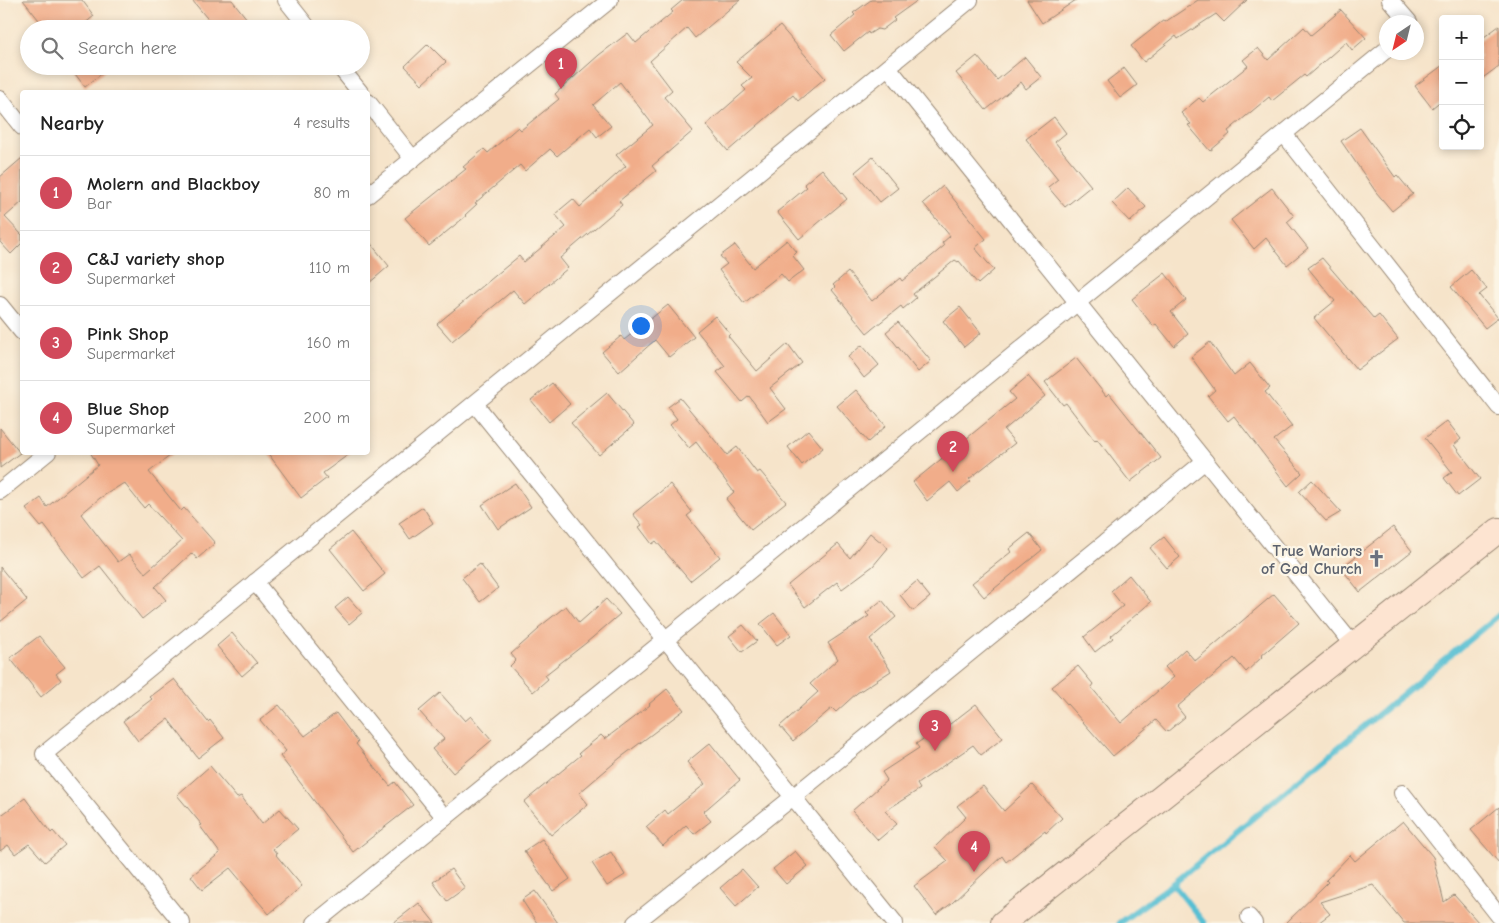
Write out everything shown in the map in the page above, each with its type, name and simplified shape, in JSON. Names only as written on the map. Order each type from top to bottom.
[{"type":"street","points":[[286,0],[302,20]]},
{"type":"street","points":[[182,923],[44,754],[970,0]]},
{"type":"street","points":[[1390,0],[1403,15]]},
{"type":"street","points":[[370,193],[603,2]]},
{"type":"street","points":[[316,923],[1379,56]]},
{"type":"street","points":[[888,67],[1353,645]]},
{"type":"street","points":[[346,75],[358,90]]},
{"type":"street","points":[[0,100],[20,125]]},
{"type":"street","points":[[370,105],[413,159]]},
{"type":"street","points":[[1284,134],[1499,407]]},
{"type":"street","points":[[0,304],[20,329]]},
{"type":"street","points":[[474,404],[895,923]]},
{"type":"street","points":[[0,491],[44,455]]},
{"type":"street","points":[[635,923],[793,797],[1205,461]]},
{"type":"street","points":[[1003,923],[1499,530]]},
{"type":"street","points":[[255,582],[445,818]]},
{"type":"street","points":[[1402,793],[1499,916]]},
{"type":"building","points":[[23,0],[82,0],[94,16],[89,20],[39,20]]},
{"type":"building","points":[[192,0],[232,0],[248,20],[209,20]]},
{"type":"building","points":[[683,0],[740,0],[695,38],[687,28],[650,61],[672,90],[664,97],[693,131],[652,166],[656,171],[619,201],[622,205],[560,258],[568,268],[525,304],[513,290],[452,341],[437,324],[519,256],[524,262],[566,227],[555,214],[573,199],[580,207],[626,166],[616,155],[653,125],[620,82],[593,105],[611,126],[597,137],[590,128],[557,156],[550,149],[525,171],[520,165],[475,203],[477,204],[466,216],[429,246],[405,218],[466,169],[463,167],[484,149],[488,153],[518,127],[521,130],[559,99],[555,94],[599,55],[628,33],[636,43],[673,12],[671,10]]},
{"type":"building","points":[[871,0],[918,0],[893,18],[895,20],[882,30],[877,29],[869,34],[868,32],[844,51],[831,35],[855,15],[853,13]]},
{"type":"building","points":[[1027,0],[1076,0],[1042,23]]},
{"type":"building","points":[[1198,0],[1247,0],[1224,22],[1216,14],[1178,39],[1176,36],[1144,62],[1131,46],[1164,20],[1165,22]]},
{"type":"building","points":[[1341,10],[1366,38],[1352,50],[1346,42],[1306,77],[1304,75],[1272,101],[1269,97],[1228,131],[1230,134],[1210,151],[1188,125],[1191,124],[1181,113],[1199,98],[1203,102],[1248,66],[1243,60],[1258,48],[1268,60],[1304,27],[1311,35]]},
{"type":"building","points":[[780,26],[825,78],[798,101],[793,95],[728,151],[706,125],[746,90],[742,86],[752,78],[736,62]]},
{"type":"building","points":[[1499,26],[1499,66],[1484,77],[1484,60],[1484,37]]},
{"type":"building","points":[[428,44],[446,62],[422,84],[405,66]]},
{"type":"building","points":[[977,56],[997,80],[1025,57],[1041,77],[1026,89],[1021,82],[986,110],[956,73]]},
{"type":"building","points":[[1124,68],[1137,85],[1120,98],[1107,81]]},
{"type":"building","points":[[1439,68],[1439,102],[1432,108],[1415,86]]},
{"type":"building","points":[[76,75],[100,75],[85,87]]},
{"type":"building","points":[[1054,117],[1066,133],[1055,142],[1091,186],[1065,207],[1048,187],[1058,179],[1026,139]]},
{"type":"building","points":[[1360,128],[1395,177],[1397,175],[1413,194],[1392,211],[1376,192],[1341,141]]},
{"type":"building","points":[[873,157],[898,188],[880,202],[855,172]]},
{"type":"building","points":[[20,160],[20,204],[5,217],[20,233],[20,245],[11,254],[0,242],[0,177]]},
{"type":"building","points":[[822,169],[847,199],[799,239],[777,212],[807,187],[804,184]]},
{"type":"building","points":[[943,186],[986,239],[975,248],[994,270],[978,284],[959,261],[955,260],[913,294],[916,298],[903,309],[901,306],[867,333],[832,290],[835,287],[833,285],[848,272],[872,301],[900,278],[902,281],[944,246],[942,243],[950,236],[923,203]]},
{"type":"building","points":[[1128,188],[1146,207],[1130,222],[1112,203]]},
{"type":"building","points":[[1272,188],[1294,216],[1287,222],[1308,248],[1287,265],[1266,238],[1254,249],[1231,220]]},
{"type":"building","points":[[787,240],[797,252],[793,256],[804,270],[788,282],[781,274],[744,303],[719,270],[727,264],[720,256],[735,245],[753,268]]},
{"type":"building","points":[[370,242],[389,266],[370,282]]},
{"type":"building","points":[[1322,258],[1374,319],[1379,315],[1398,339],[1357,370],[1314,318],[1335,301],[1308,268]]},
{"type":"building","points":[[1471,270],[1487,289],[1479,295],[1498,318],[1485,328],[1451,287]]},
{"type":"building","points":[[1165,273],[1186,300],[1171,312],[1188,334],[1174,346],[1156,324],[1153,326],[1132,299]]},
{"type":"building","points":[[668,305],[694,337],[669,357],[655,340],[619,372],[602,352],[621,336],[624,340]]},
{"type":"building","points":[[960,307],[981,333],[964,347],[943,321]]},
{"type":"building","points":[[715,316],[730,334],[728,336],[757,371],[788,344],[802,363],[770,388],[786,409],[768,422],[749,396],[742,402],[717,372],[725,366],[697,331]]},
{"type":"building","points":[[898,322],[931,361],[918,372],[886,332]]},
{"type":"building","points":[[1210,342],[1234,376],[1250,363],[1270,388],[1265,392],[1292,426],[1274,440],[1302,473],[1288,486],[1234,416],[1228,421],[1208,396],[1215,390],[1191,357]]},
{"type":"building","points":[[862,345],[879,365],[864,378],[848,357]]},
{"type":"building","points":[[1076,358],[1106,396],[1109,393],[1161,458],[1130,482],[1097,439],[1095,441],[1066,403],[1063,405],[1045,382]]},
{"type":"building","points":[[1028,376],[1045,396],[1004,430],[1015,443],[969,479],[971,481],[958,492],[950,482],[927,501],[913,482],[1015,399],[1009,392]]},
{"type":"building","points":[[552,383],[570,404],[549,422],[531,400]]},
{"type":"building","points":[[856,390],[886,426],[868,442],[837,406]]},
{"type":"building","points":[[607,393],[634,425],[599,455],[571,423]]},
{"type":"building","points":[[680,398],[727,455],[737,447],[757,473],[760,471],[786,502],[751,530],[726,499],[734,492],[696,442],[689,448],[670,425],[677,419],[668,407]]},
{"type":"building","points":[[1447,421],[1461,439],[1454,445],[1480,479],[1458,496],[1444,478],[1452,472],[1425,438]]},
{"type":"building","points":[[0,428],[20,453],[0,468]]},
{"type":"building","points":[[808,430],[823,448],[802,465],[788,447]]},
{"type":"building","points":[[92,455],[171,455],[149,472],[181,511],[184,508],[215,543],[197,559],[192,553],[155,587],[166,600],[142,619],[100,566],[84,578],[44,525],[41,527],[26,509],[41,498],[47,507],[98,465]],"holes":[[[124,483],[144,508],[148,504],[182,541],[145,573],[129,554],[118,562],[81,514],[100,498]]]},
{"type":"building","points":[[269,455],[348,455],[323,473],[327,478],[301,498]]},
{"type":"building","points":[[1312,480],[1341,512],[1326,521],[1299,492]]},
{"type":"building","points":[[515,483],[531,507],[498,529],[482,505]]},
{"type":"building","points":[[670,484],[692,512],[687,516],[720,557],[690,581],[656,541],[652,544],[639,527],[642,525],[633,514]]},
{"type":"building","points":[[423,507],[433,523],[410,539],[399,523]]},
{"type":"building","name":"True Wariors of God Church","points":[[1393,527],[1412,551],[1360,592],[1341,568]]},
{"type":"building","points":[[351,532],[385,574],[364,591],[330,549]]},
{"type":"building","points":[[870,533],[888,548],[873,566],[842,589],[837,582],[805,607],[788,585],[838,544],[850,558]]},
{"type":"building","points":[[1029,533],[1042,550],[984,597],[972,583],[1011,552],[1009,549]]},
{"type":"building","points":[[1164,537],[1180,557],[1167,568],[1150,548]]},
{"type":"building","points":[[480,564],[498,588],[480,602],[462,578]]},
{"type":"building","points":[[0,567],[27,600],[0,622]]},
{"type":"building","points":[[1129,575],[1151,602],[1111,636],[1113,638],[1095,652],[1084,637],[1123,606],[1111,591]]},
{"type":"building","points":[[917,581],[930,597],[913,611],[900,595]]},
{"type":"building","points":[[1274,594],[1299,623],[1261,656],[1246,672],[1234,658],[1177,707],[1185,717],[1167,732],[1156,720],[1113,756],[1052,687],[1078,666],[1093,684],[1091,687],[1121,723],[1174,677],[1165,667],[1185,649],[1195,661]]},
{"type":"building","points":[[348,597],[362,613],[349,624],[335,608]]},
{"type":"building","points":[[606,599],[620,614],[545,675],[548,679],[533,692],[510,666],[516,660],[511,654],[538,628],[566,606],[579,623]]},
{"type":"building","points":[[882,600],[896,617],[870,639],[891,671],[857,693],[836,712],[832,708],[793,741],[780,726],[818,692],[810,684],[838,659],[828,643],[869,616],[866,613]]},
{"type":"building","points":[[774,613],[791,635],[777,645],[760,624]]},
{"type":"building","points":[[743,625],[757,641],[742,652],[729,636]]},
{"type":"building","points":[[232,633],[257,663],[242,676],[217,646]]},
{"type":"building","points":[[39,636],[65,667],[56,674],[61,680],[41,697],[10,658]]},
{"type":"building","points":[[174,679],[208,722],[210,720],[224,738],[198,758],[168,719],[138,741],[123,721]]},
{"type":"building","points":[[667,689],[684,710],[620,758],[579,793],[588,804],[551,835],[524,802],[581,755],[579,753],[601,735],[605,739],[650,705]]},
{"type":"building","points":[[440,693],[465,721],[471,716],[492,740],[453,773],[432,749],[444,739],[419,711]]},
{"type":"building","points":[[976,704],[1003,738],[981,755],[973,745],[917,784],[920,789],[885,811],[897,824],[878,840],[852,811],[887,780],[882,772],[919,748],[916,744],[935,731],[937,734]]},
{"type":"building","points":[[279,705],[305,736],[336,713],[358,742],[356,744],[390,786],[395,782],[413,805],[353,852],[280,756],[286,751],[260,720]]},
{"type":"building","points":[[710,743],[740,780],[703,812],[711,821],[694,834],[686,825],[663,846],[646,827],[665,810],[668,814],[705,784],[687,762]]},
{"type":"building","points":[[210,766],[237,798],[241,796],[262,824],[280,809],[298,829],[273,849],[302,886],[269,914],[230,868],[202,890],[191,876],[220,853],[200,826],[202,825],[177,795]]},
{"type":"building","points":[[1032,785],[1062,818],[1046,833],[1045,831],[1006,862],[1002,856],[952,903],[936,915],[914,886],[948,861],[935,847],[966,817],[957,806],[983,786],[1004,811]]},
{"type":"building","points":[[25,798],[51,833],[53,831],[65,845],[45,862],[29,844],[15,854],[8,845],[0,851],[0,816]]},
{"type":"building","points":[[1499,807],[1499,863],[1471,830]]},
{"type":"building","points":[[1403,821],[1433,857],[1444,902],[1454,895],[1479,923],[1404,923],[1373,885],[1320,902],[1330,914],[1318,923],[1286,923],[1328,882],[1326,880],[1350,855],[1355,861]]},
{"type":"building","points":[[542,839],[570,879],[553,891],[524,851]]},
{"type":"building","points":[[795,851],[808,866],[786,884],[773,869]]},
{"type":"building","points":[[611,852],[625,875],[607,886],[592,863]]},
{"type":"building","points":[[451,869],[465,888],[447,901],[433,882]]},
{"type":"building","points":[[742,869],[758,887],[736,906],[720,888]]},
{"type":"building","points":[[535,891],[558,923],[537,923],[522,900]]},
{"type":"building","points":[[419,903],[435,923],[393,923]]},
{"type":"waterway","points":[[1119,923],[1173,884],[1499,615]]},
{"type":"waterway","points":[[1173,884],[1204,923]]},
{"type":"place","name":"Molern and Blackboy","points":[[561,89]]},
{"type":"place","name":"C&J variety shop","points":[[953,472]]},
{"type":"place","name":"True Wariors of God Church","points":[[1376,559]]},
{"type":"place","name":"Pink Shop","points":[[935,751]]},
{"type":"place","name":"Blue Shop","points":[[974,872]]}]
